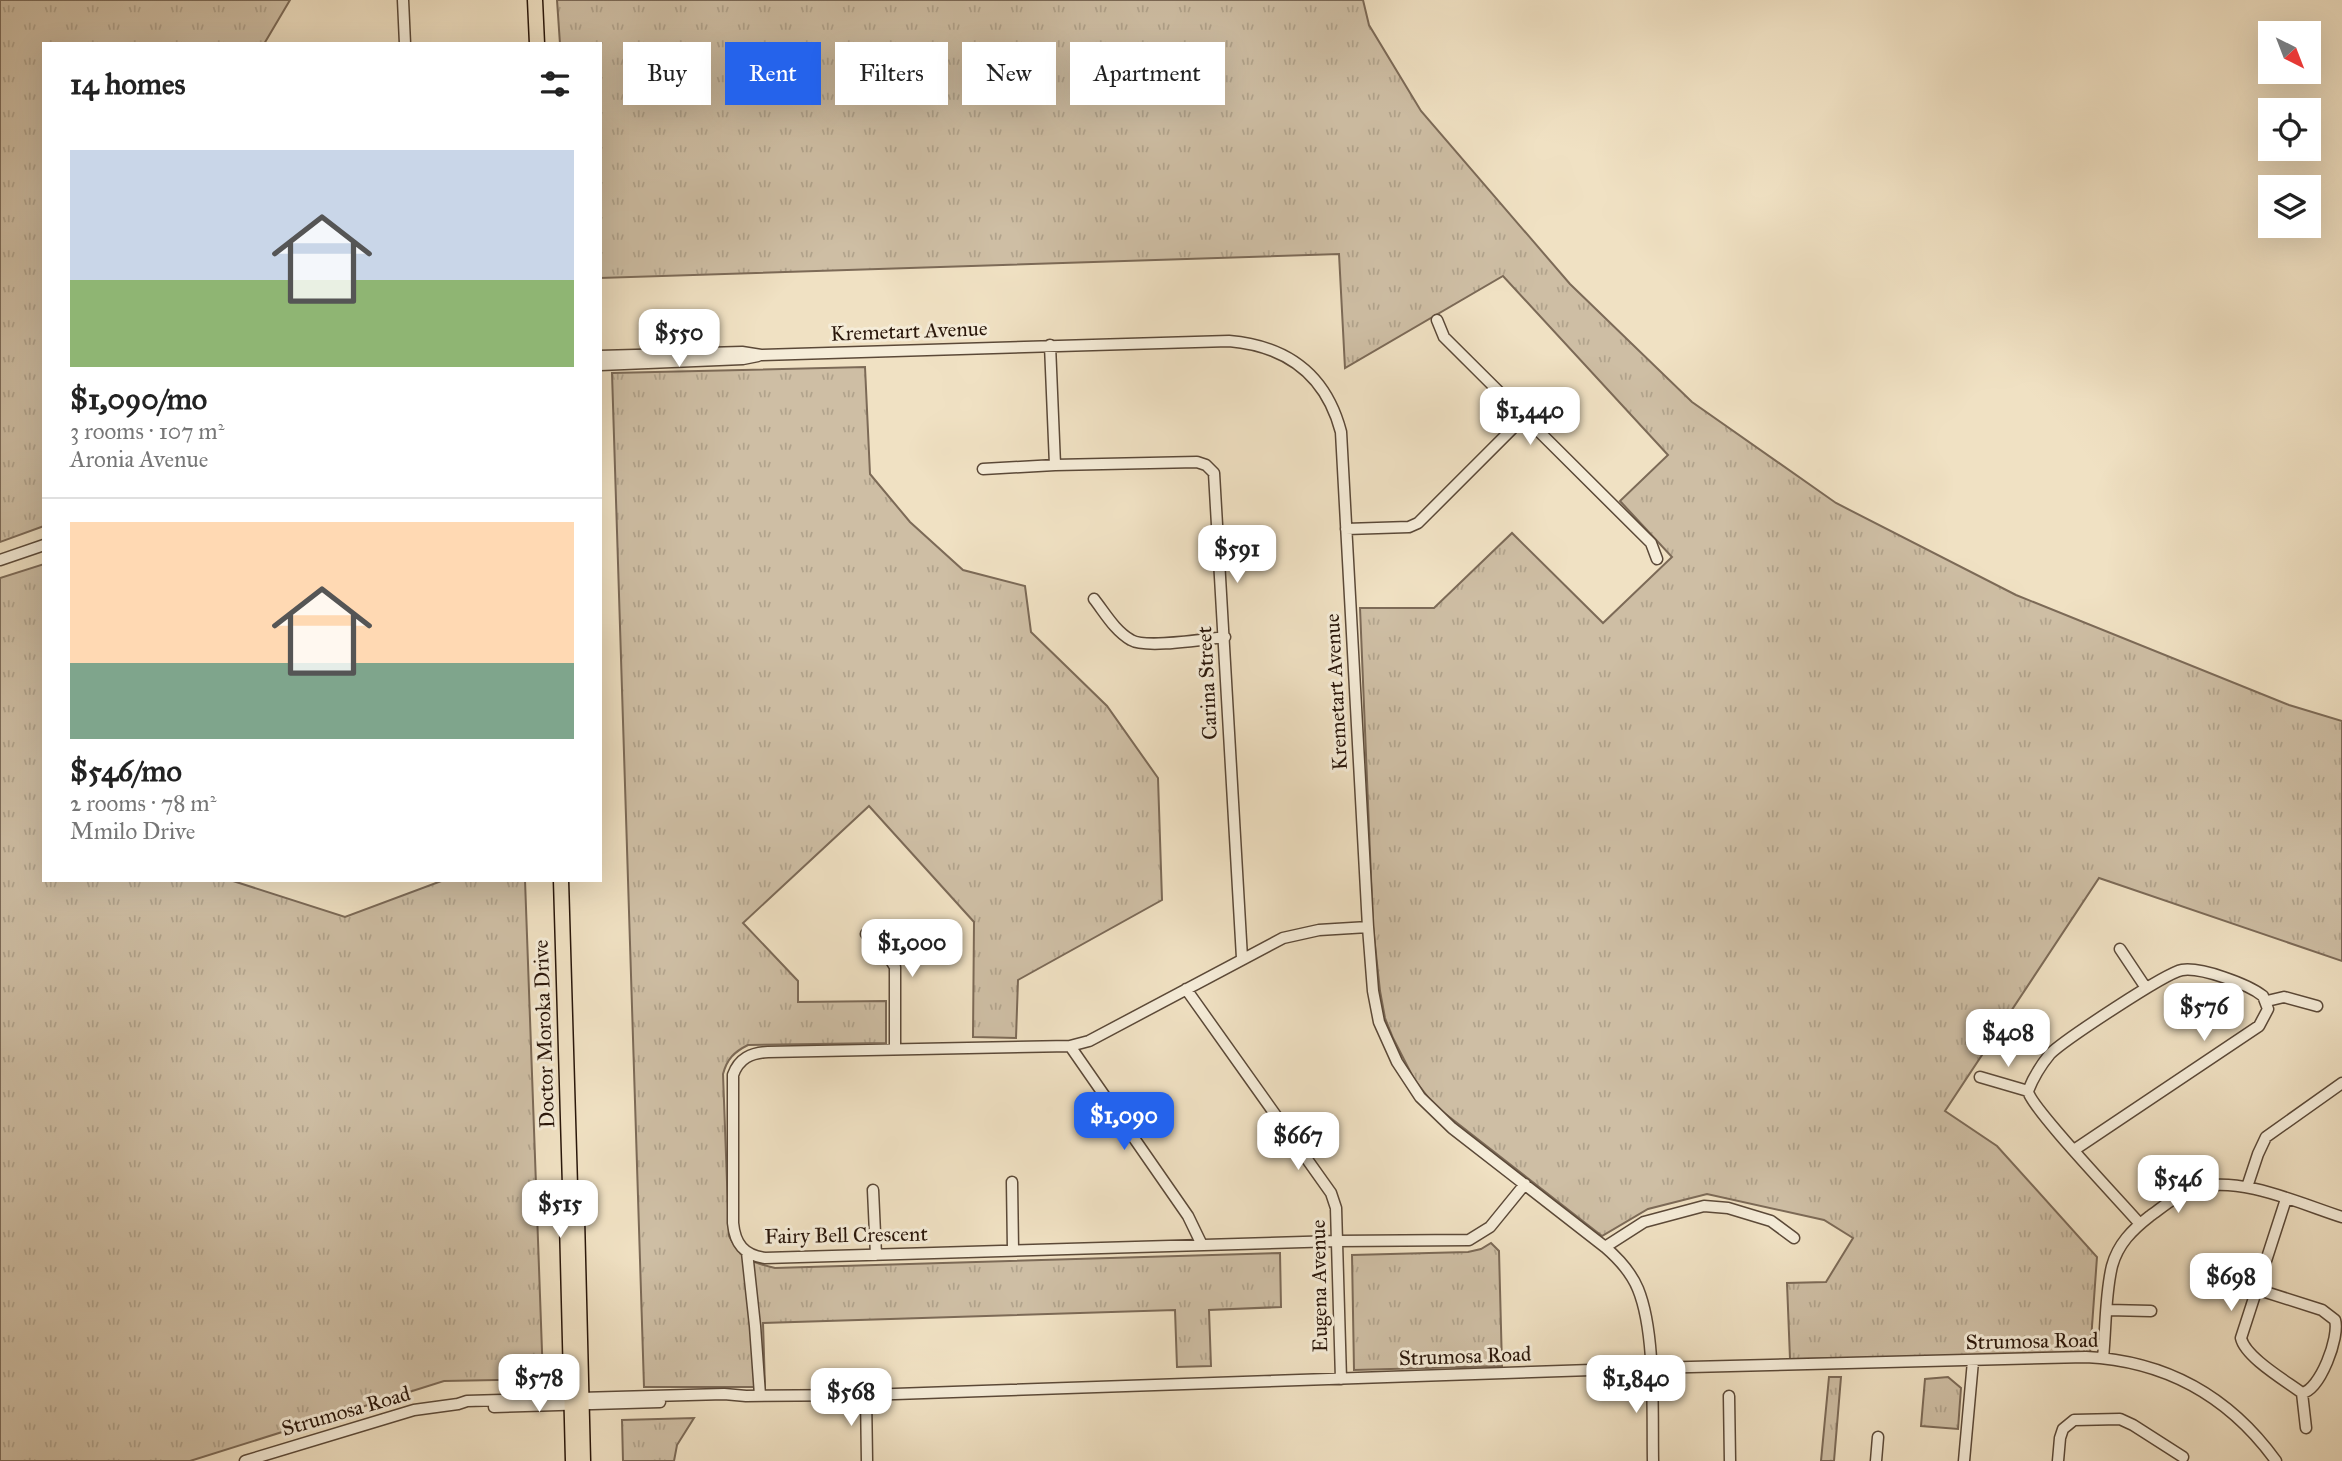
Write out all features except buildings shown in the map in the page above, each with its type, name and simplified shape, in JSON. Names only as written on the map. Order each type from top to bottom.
[{"type":"main road","points":[[535,0],[537,42]]},
{"type":"main road","name":"Doctor Moroka Drive","points":[[561,882],[570,1186],[567,1209],[576,1401],[583,1461]]},
{"type":"main road","name":"Doctor Moroka Drive","points":[[573,1461],[576,1401]]},
{"type":"street","points":[[403,0],[405,42]]},
{"type":"street","points":[[1437,320],[1444,337],[1651,543],[1657,559]]},
{"type":"street","name":"Kremetart Avenue","points":[[602,365],[743,359],[761,355],[1229,341],[1256,344],[1284,355],[1315,379],[1323,388],[1341,432],[1368,927],[1377,1011],[1397,1062],[1430,1108],[1605,1247],[1620,1260],[1637,1287],[1645,1310],[1651,1368],[1653,1461]]},
{"type":"street","points":[[1050,345],[1055,465]]},
{"type":"street","name":"Kremetart Avenue","points":[[602,356],[742,352],[761,355]]},
{"type":"street","points":[[1346,529],[1409,527],[1418,523],[1523,418]]},
{"type":"street","name":"Carina Street","points":[[983,469],[1197,462],[1209,467],[1215,477],[1242,958]]},
{"type":"street","points":[[0,560],[42,546]]},
{"type":"street","points":[[1094,599],[1119,631],[1134,642],[1150,644],[1225,637]]},
{"type":"street","name":"Fairy Bell Crescent","points":[[1368,927],[1300,933],[1283,938],[1089,1041],[1070,1046],[751,1054],[736,1067],[733,1075],[733,1223],[736,1241],[747,1252],[765,1258],[1337,1241],[1469,1240],[1490,1227],[1525,1184]]},
{"type":"street","points":[[866,934],[890,958],[895,967],[895,1049]]},
{"type":"street","points":[[2120,949],[2146,988]]},
{"type":"street","points":[[2074,1150],[2259,1026],[2268,1009],[2263,996],[2248,987],[2195,970],[2181,970],[2146,988],[2051,1053],[2035,1076],[2028,1091],[2033,1103],[2074,1150],[2140,1224]]},
{"type":"street","name":"Eugena Avenue","points":[[1186,989],[1327,1185],[1336,1208],[1341,1379]]},
{"type":"street","points":[[2267,1001],[2284,997],[2317,1006]]},
{"type":"street","points":[[1070,1046],[1188,1216],[1202,1245]]},
{"type":"street","points":[[1980,1077],[2028,1091]]},
{"type":"street","points":[[2247,1187],[2266,1138],[2342,1083]]},
{"type":"street","points":[[1012,1182],[1013,1250]]},
{"type":"street","points":[[2103,1358],[2110,1280],[2115,1257],[2129,1234],[2162,1207],[2195,1188],[2219,1184],[2247,1187],[2342,1217]]},
{"type":"street","points":[[873,1190],[876,1255]]},
{"type":"street","points":[[2286,1199],[2241,1331],[2241,1342],[2251,1354],[2302,1393],[2306,1429]]},
{"type":"street","points":[[1605,1247],[1644,1222],[1704,1206],[1718,1206],[1771,1221],[1794,1238]]},
{"type":"street","points":[[747,1252],[760,1395]]},
{"type":"street","points":[[2256,1289],[2322,1310],[2332,1317],[2336,1324],[2320,1377],[2312,1389],[2302,1393]]},
{"type":"street","points":[[2108,1310],[2151,1311]]},
{"type":"street","name":"Strumosa Road","points":[[247,1461],[414,1410],[458,1404],[476,1408],[724,1394],[866,1395],[1651,1368],[2103,1358],[2145,1366],[2185,1381],[2204,1392],[2246,1424],[2276,1461]]},
{"type":"street","points":[[1964,1461],[1973,1361]]},
{"type":"street","points":[[866,1395],[867,1461]]},
{"type":"street","points":[[1729,1396],[1730,1461]]},
{"type":"street","points":[[2058,1461],[2063,1429],[2074,1420],[2120,1419],[2182,1457]]},
{"type":"street","points":[[1876,1461],[1878,1437]]},
{"type":"green space","points":[[0,0],[290,0],[265,42],[42,42],[42,527],[0,542]]},
{"type":"green space","points":[[557,0],[1363,0],[1369,25],[1421,111],[1570,284],[1692,402],[1836,503],[2016,595],[2289,705],[2342,721],[2342,961],[2099,878],[1945,1111],[1997,1146],[2097,1257],[2090,1354],[1790,1359],[1787,1283],[1826,1282],[1853,1238],[1824,1220],[1707,1194],[1648,1209],[1602,1236],[1434,1105],[1414,1079],[1385,1018],[1380,991],[1373,926],[1360,608],[1434,608],[1512,533],[1603,623],[1672,557],[1620,501],[1668,455],[1503,276],[1345,368],[1339,254],[602,278],[602,42],[560,42]]},
{"type":"green space","points":[[865,367],[870,474],[910,522],[963,570],[1025,586],[1031,632],[1107,706],[1158,778],[1162,900],[1018,980],[1016,1038],[973,1037],[974,922],[869,806],[743,923],[798,981],[798,1002],[886,1001],[886,1043],[748,1045],[732,1056],[723,1074],[729,1236],[747,1258],[775,1268],[1280,1253],[1281,1307],[1209,1310],[1211,1366],[1177,1367],[1175,1310],[763,1323],[765,1387],[644,1387],[612,373]]},
{"type":"green space","points":[[42,565],[42,882],[236,882],[345,917],[439,882],[525,882],[543,1379],[444,1381],[190,1461],[0,1461],[0,578]]},
{"type":"green space","points":[[1491,1243],[1499,1251],[1502,1366],[1354,1370],[1352,1255],[1468,1252]]},
{"type":"green space","points":[[1829,1377],[1841,1377],[1834,1461],[1821,1461]]},
{"type":"green space","points":[[1948,1377],[1961,1388],[1958,1429],[1921,1426],[1925,1379]]},
{"type":"green space","points":[[694,1418],[677,1445],[674,1461],[623,1461],[622,1420]]}]
